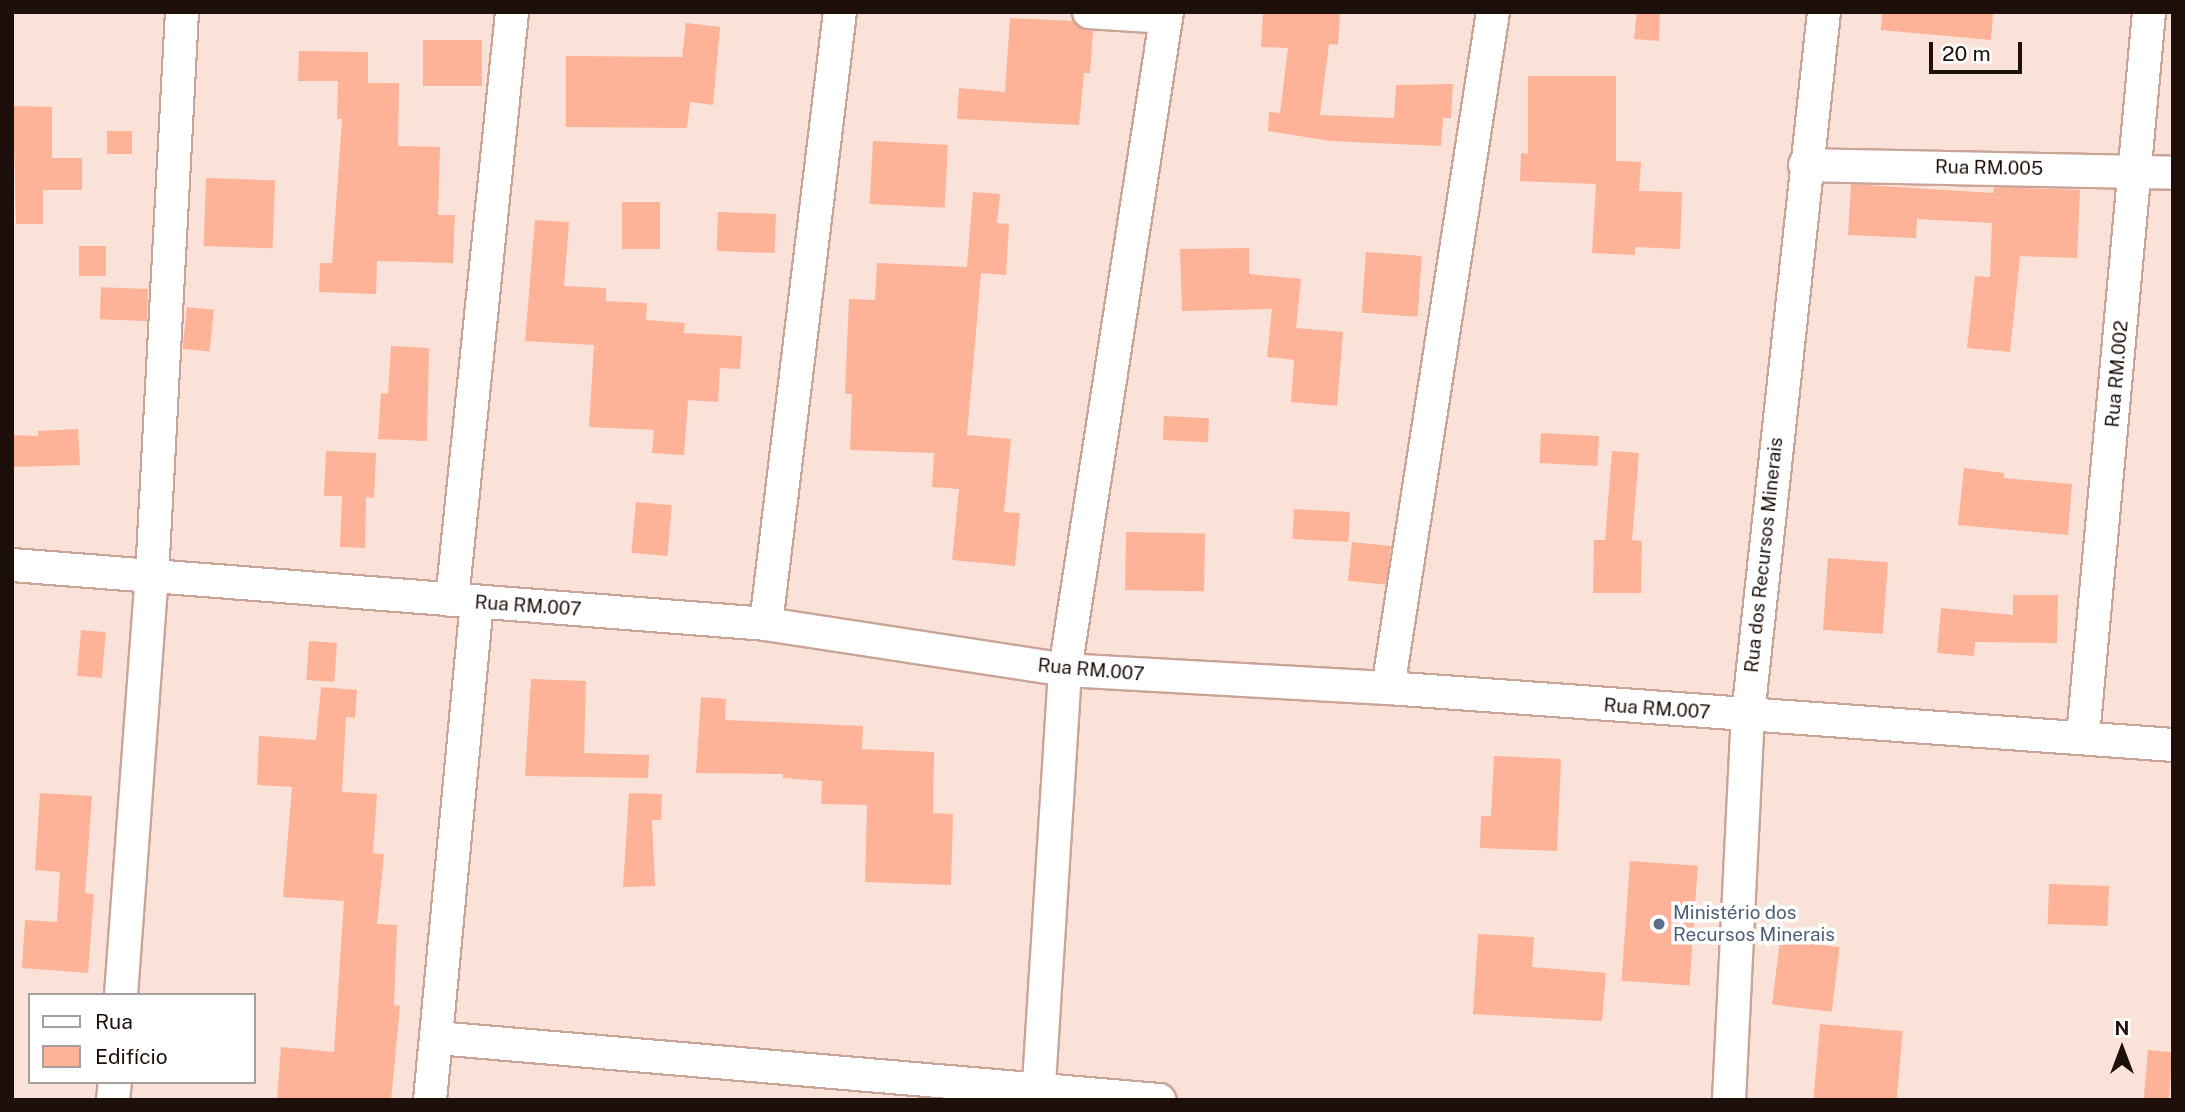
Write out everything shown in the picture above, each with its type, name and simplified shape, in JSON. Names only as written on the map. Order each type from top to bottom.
[{"type":"street","points":[[121,993],[152,576],[182,12]]},
{"type":"street","points":[[430,1100],[437,1038],[465,601],[512,12]]},
{"type":"street","points":[[766,624],[840,12]]},
{"type":"street","points":[[1038,1096],[1065,670],[1166,15],[1089,12]]},
{"type":"street","points":[[1388,688],[1493,12]]},
{"type":"street","name":"Rua dos Recursos Minerais","points":[[1729,1100],[1748,715],[1805,165],[1824,12]]},
{"type":"street","name":"Rua RM.002","points":[[2083,736],[2149,12]]},
{"type":"street","name":"Rua RM.005","points":[[1805,165],[2136,170],[2173,173]]},
{"type":"street","name":"Rua RM.007","points":[[12,565],[766,624],[1065,670],[1388,688],[1748,715],[2083,736],[2173,745]]},
{"type":"street","points":[[437,1038],[1038,1096],[1158,1100]]},
{"type":"building","points":[[1263,12],[1340,12],[1338,45],[1329,44],[1320,115],[1394,118],[1396,85],[1453,84],[1451,118],[1443,118],[1441,146],[1330,141],[1268,131],[1269,112],[1280,113],[1288,48],[1261,47]]},
{"type":"building","points":[[1637,12],[1660,12],[1659,41],[1634,39]]},
{"type":"building","points":[[1882,12],[1993,12],[1991,40],[1881,30]]},
{"type":"building","points":[[1010,18],[1074,21],[1093,31],[1090,73],[1084,73],[1079,125],[957,119],[959,88],[1005,92]]},
{"type":"building","points":[[686,23],[720,27],[713,105],[690,102],[687,128],[566,127],[566,56],[682,57]]},
{"type":"building","points":[[423,40],[482,40],[482,86],[423,86]]},
{"type":"building","points":[[299,51],[368,52],[368,83],[399,83],[398,146],[440,147],[438,215],[455,215],[453,263],[377,261],[376,294],[319,292],[320,263],[332,263],[342,119],[337,119],[338,81],[298,81]]},
{"type":"building","points":[[1528,76],[1616,76],[1616,161],[1641,162],[1639,191],[1682,192],[1680,249],[1635,247],[1635,255],[1592,253],[1596,184],[1520,181],[1521,153],[1528,154]]},
{"type":"building","points":[[13,106],[52,107],[52,158],[82,158],[82,190],[43,190],[43,224],[16,224]]},
{"type":"building","points":[[107,131],[132,131],[132,154],[107,154]]},
{"type":"building","points":[[873,141],[948,145],[945,208],[870,204]]},
{"type":"building","points":[[206,178],[275,180],[273,248],[204,246]]},
{"type":"building","points":[[1851,184],[1993,193],[1994,187],[2080,190],[2077,258],[2020,256],[2010,352],[1967,348],[1975,276],[1990,277],[1992,223],[1917,219],[1916,238],[1848,235]]},
{"type":"building","points":[[973,192],[1000,194],[997,223],[1009,224],[1006,275],[981,273],[967,435],[1011,439],[1004,512],[1020,513],[1015,566],[952,560],[959,489],[932,487],[934,453],[850,450],[852,394],[845,394],[849,299],[875,300],[877,263],[967,267]]},
{"type":"building","points":[[622,202],[660,202],[660,249],[622,249]]},
{"type":"building","points":[[718,212],[776,214],[775,253],[717,251]]},
{"type":"building","points":[[535,220],[569,222],[564,286],[606,288],[606,301],[647,303],[646,320],[685,323],[684,333],[742,336],[740,369],[720,368],[718,402],[688,400],[684,455],[652,453],[654,430],[589,427],[594,345],[525,341]]},
{"type":"building","points":[[79,246],[106,246],[106,276],[79,276]]},
{"type":"building","points":[[1249,248],[1249,274],[1301,279],[1296,328],[1343,332],[1337,406],[1291,402],[1294,360],[1267,357],[1272,309],[1182,311],[1180,249]]},
{"type":"building","points":[[1366,252],[1422,256],[1418,317],[1362,313]]},
{"type":"building","points":[[101,287],[148,289],[147,321],[100,319]]},
{"type":"building","points":[[187,307],[214,310],[209,352],[183,349]]},
{"type":"building","points":[[391,346],[429,348],[427,441],[378,439],[381,393],[388,394]]},
{"type":"building","points":[[1164,416],[1209,418],[1208,442],[1163,440]]},
{"type":"building","points":[[78,429],[80,465],[12,467],[12,435],[38,436],[38,431]]},
{"type":"building","points":[[1541,433],[1599,436],[1597,466],[1539,463]]},
{"type":"building","points":[[326,451],[376,453],[374,498],[366,497],[365,548],[340,547],[342,496],[324,496]]},
{"type":"building","points":[[1612,451],[1639,453],[1632,540],[1642,541],[1641,593],[1593,593],[1594,540],[1605,540]]},
{"type":"building","points":[[1964,468],[2004,473],[2004,478],[2072,484],[2068,535],[1958,525]]},
{"type":"building","points":[[636,502],[672,505],[667,556],[632,553]]},
{"type":"building","points":[[1294,509],[1350,512],[1348,542],[1292,539]]},
{"type":"building","points":[[1126,532],[1205,533],[1204,591],[1125,590]]},
{"type":"building","points":[[1352,542],[1391,546],[1387,585],[1348,581]]},
{"type":"building","points":[[1828,558],[1888,562],[1883,634],[1823,630]]},
{"type":"building","points":[[2013,595],[2058,595],[2057,643],[1975,642],[1974,656],[1937,653],[1941,608],[2013,615]]},
{"type":"building","points":[[81,630],[106,632],[102,678],[77,676]]},
{"type":"building","points":[[309,641],[337,643],[334,682],[306,680]]},
{"type":"building","points":[[531,679],[586,681],[584,753],[649,755],[648,778],[525,776]]},
{"type":"building","points":[[321,687],[357,690],[355,718],[346,717],[342,792],[377,794],[373,853],[384,854],[377,924],[397,925],[394,1005],[400,1006],[391,1100],[277,1100],[281,1047],[334,1052],[344,901],[283,897],[292,787],[257,785],[259,736],[316,740]]},
{"type":"building","points":[[701,697],[726,699],[725,720],[863,726],[862,749],[934,752],[933,813],[953,814],[951,885],[865,882],[867,805],[821,804],[822,781],[783,778],[783,774],[696,773]]},
{"type":"building","points":[[1494,756],[1561,759],[1557,851],[1480,848],[1481,816],[1491,816]]},
{"type":"building","points":[[40,793],[92,796],[85,893],[94,894],[88,973],[22,968],[25,920],[57,922],[60,872],[35,870]]},
{"type":"building","points":[[629,793],[662,794],[661,820],[652,820],[655,886],[623,887]]},
{"type":"building","name":"Ministério dos Recursos Minerais","points":[[1630,861],[1698,866],[1689,985],[1622,981]]},
{"type":"building","points":[[2049,884],[2109,886],[2108,926],[2048,924]]},
{"type":"building","points":[[1478,934],[1534,937],[1532,967],[1606,973],[1602,1021],[1473,1014]]},
{"type":"building","points":[[1780,940],[1840,947],[1832,1012],[1772,1005]]},
{"type":"building","points":[[1820,1024],[1903,1031],[1897,1100],[1813,1100]]},
{"type":"building","points":[[2148,1050],[2173,1052],[2169,1100],[2144,1100]]},
{"type":"place","name":"Ministério dos Recursos Minerais","points":[[1659,924]]}]
